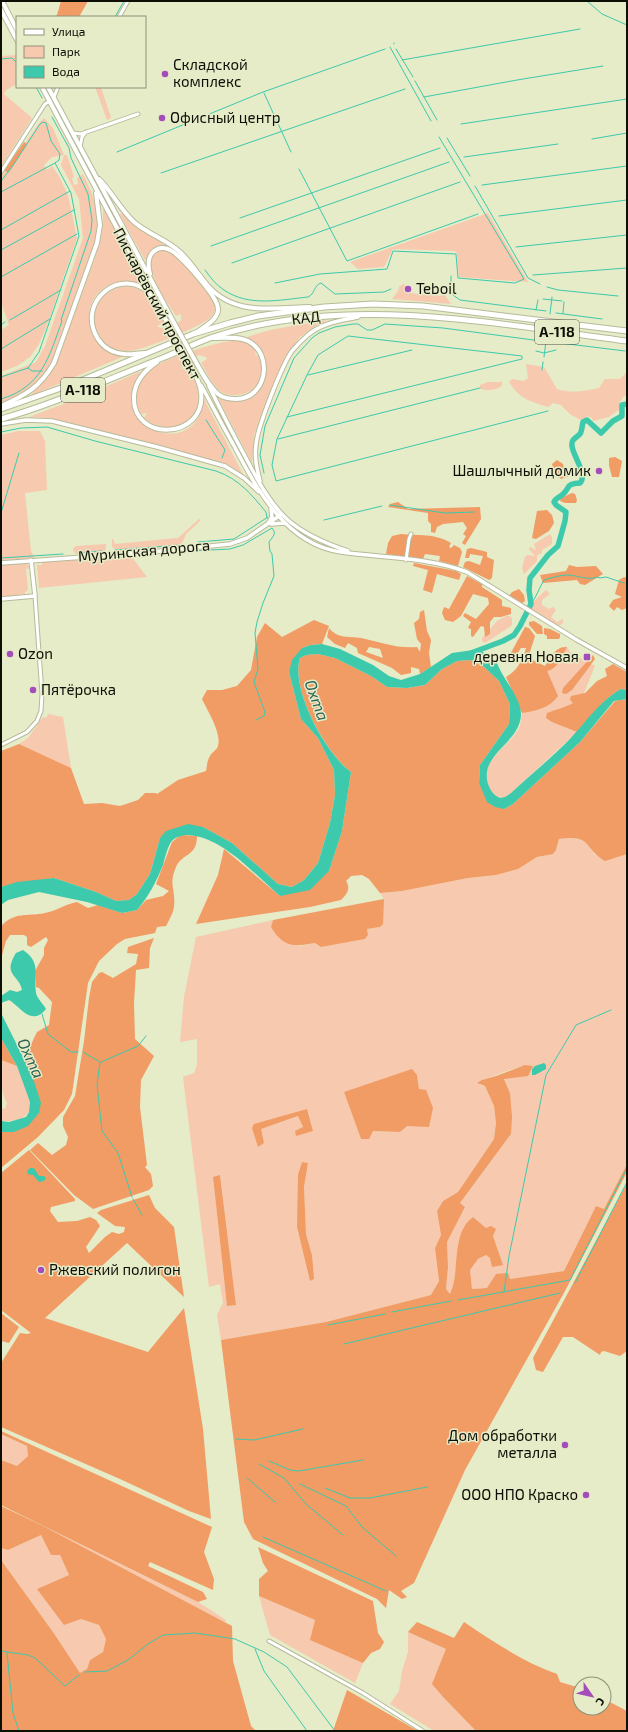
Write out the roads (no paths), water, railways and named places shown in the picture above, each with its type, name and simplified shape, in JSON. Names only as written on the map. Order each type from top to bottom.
[{"type":"highway","name":"КАД","points":[[1,408],[78,382],[193,334],[230,322],[258,316],[324,307],[373,304],[423,306],[627,331]]},
{"type":"highway","name":"КАД","points":[[1,419],[36,408],[210,338],[247,328],[295,319],[343,314],[423,315],[627,341]]},
{"type":"main road","points":[[2,1],[16,28]]},
{"type":"main road","points":[[1,10],[16,38]]},
{"type":"main road","name":"Пискарёвский проспект","points":[[43,88],[94,187],[198,379]]},
{"type":"main road","name":"Пискарёвский проспект","points":[[49,88],[99,179],[151,281],[207,382]]},
{"type":"main road","points":[[99,179],[126,214],[142,228],[179,251],[209,287],[229,302],[264,310],[324,307]]},
{"type":"main road","points":[[1,408],[33,390],[46,376],[54,363],[97,243],[100,225],[94,187]]},
{"type":"main road","points":[[151,281],[148,267],[150,256],[156,249],[168,249],[177,254],[212,295],[218,304],[217,315],[210,323],[193,334]]},
{"type":"main road","points":[[148,352],[126,355],[105,347],[93,327],[93,308],[96,301],[104,292],[114,286],[123,284],[139,286],[146,290],[158,304]]},
{"type":"main road","points":[[207,382],[222,397],[240,399],[247,398],[259,388],[264,373],[264,364],[260,352],[249,342],[238,338],[210,338]]},
{"type":"main road","points":[[164,357],[146,371],[135,387],[135,407],[141,418],[147,423],[158,429],[170,430],[182,427],[192,420],[201,402],[201,392],[198,379]]},
{"type":"street","points":[[120,16],[128,1]]},
{"type":"street","points":[[54,97],[58,88]]},
{"type":"street","points":[[1,172],[45,104],[50,101]]},
{"type":"street","points":[[73,133],[77,134],[86,132],[138,114]]},
{"type":"street","points":[[80,147],[82,137],[86,132]]},
{"type":"street","points":[[261,486],[255,452],[257,438],[283,369],[292,350],[318,328],[330,323],[370,314]]},
{"type":"street","name":"Пискарёвский проспект","points":[[198,379],[251,478],[270,506],[280,515]]},
{"type":"street","name":"Пискарёвский проспект","points":[[207,382],[225,420],[261,486],[280,515]]},
{"type":"street","points":[[1,424],[26,420],[52,421],[157,447],[225,466],[244,478],[261,493]]},
{"type":"street","points":[[267,525],[272,517],[270,506]]},
{"type":"street","points":[[280,515],[286,523],[303,536],[319,545],[337,551],[451,567],[468,572],[535,615],[627,668]]},
{"type":"street","points":[[280,515],[309,534],[335,547],[353,553]]},
{"type":"street","name":"Муринская дорога","points":[[1,563],[230,544],[248,538],[280,515]]},
{"type":"street","points":[[267,525],[286,523]]},
{"type":"street","points":[[406,560],[411,534]]},
{"type":"street","points":[[1,745],[27,732],[37,721],[41,711],[42,694],[32,560]]},
{"type":"street","points":[[1,599],[35,596]]},
{"type":"street","points":[[269,1641],[364,1693],[423,1731]]},
{"type":"water","points":[[322,644],[340,649],[373,665],[389,676],[401,680],[420,674],[452,653],[473,650],[483,652],[491,660],[496,660],[515,694],[521,715],[519,725],[514,733],[489,764],[487,774],[488,784],[494,794],[500,798],[511,793],[553,756],[605,700],[621,689],[627,690],[627,699],[614,701],[580,742],[513,804],[504,809],[495,807],[487,802],[479,783],[480,765],[509,724],[510,704],[499,681],[481,664],[470,660],[457,661],[442,669],[425,685],[407,688],[387,687],[371,676],[335,658],[318,654],[306,655],[300,658],[298,671],[300,686],[305,703],[312,720],[331,751],[351,772],[342,831],[329,871],[310,890],[280,896],[226,849],[201,837],[186,835],[181,836],[171,842],[155,883],[137,910],[122,913],[87,902],[39,892],[8,900],[1,905],[1,887],[17,882],[54,878],[96,892],[116,901],[129,900],[137,894],[150,874],[160,838],[166,831],[188,824],[203,827],[232,843],[278,884],[292,887],[304,880],[318,863],[330,823],[335,795],[334,770],[318,738],[301,719],[289,672],[292,660],[302,648]]},
{"type":"water","points":[[23,950],[29,955],[35,964],[36,993],[46,1009],[41,1014],[36,1016],[26,1014],[9,1000],[1,1003],[1,996],[10,990],[17,992],[22,990],[11,971],[11,966],[16,953]]},
{"type":"water","points":[[1,1013],[32,1075],[41,1103],[39,1113],[28,1126],[14,1132],[1,1132],[1,1121],[9,1122],[26,1117],[29,1112],[30,1102],[17,1066],[1,1038]]},
{"type":"water","points":[[544,1063],[546,1065],[546,1069],[532,1075],[532,1069],[535,1066]]},
{"type":"water","points":[[30,1168],[34,1168],[39,1176],[44,1176],[46,1178],[44,1181],[39,1182],[33,1175],[28,1174],[27,1171]]},
{"type":"waterway","points":[[116,16],[124,1]]},
{"type":"waterway","points":[[587,1],[602,14],[627,25]]},
{"type":"waterway","points":[[402,60],[580,29]]},
{"type":"waterway","points":[[390,47],[431,121]]},
{"type":"waterway","points":[[117,152],[263,92],[385,49]]},
{"type":"waterway","points":[[396,49],[413,77]]},
{"type":"waterway","points":[[1,59],[12,58],[16,62]]},
{"type":"waterway","points":[[424,97],[603,66]]},
{"type":"waterway","points":[[415,81],[437,120]]},
{"type":"waterway","points":[[37,88],[42,98]]},
{"type":"waterway","points":[[161,173],[405,89]]},
{"type":"waterway","points":[[264,93],[291,152]]},
{"type":"waterway","points":[[461,124],[627,99]]},
{"type":"waterway","points":[[1,399],[15,394],[26,387],[35,379],[48,358],[62,321],[61,320],[91,231],[92,220],[88,194],[71,158],[69,148],[52,117]]},
{"type":"waterway","points":[[1,181],[40,124],[43,122],[46,123],[51,141],[60,154],[59,160],[55,163],[71,193],[79,236],[39,352],[28,368],[1,377]]},
{"type":"waterway","points":[[592,139],[627,133]]},
{"type":"waterway","points":[[275,283],[320,274],[387,269],[393,251],[456,254],[458,278],[515,283],[524,279],[439,137]]},
{"type":"waterway","points":[[447,138],[470,176]]},
{"type":"waterway","points":[[464,157],[558,144]]},
{"type":"waterway","points":[[240,218],[440,148]]},
{"type":"waterway","points":[[211,246],[449,162]]},
{"type":"waterway","points":[[1,192],[55,163]]},
{"type":"waterway","points":[[482,185],[627,166]]},
{"type":"waterway","points":[[299,169],[347,261],[478,214]]},
{"type":"waterway","points":[[232,263],[460,182]]},
{"type":"waterway","points":[[475,186],[528,278],[540,284]]},
{"type":"waterway","points":[[1,230],[70,191]]},
{"type":"waterway","points":[[499,216],[627,200]]},
{"type":"waterway","points":[[1,250],[74,210]]},
{"type":"waterway","points":[[1,277],[77,234]]},
{"type":"waterway","points":[[516,247],[627,235]]},
{"type":"waterway","points":[[533,275],[627,268]]},
{"type":"waterway","points":[[205,270],[224,290],[244,299],[275,301],[308,297],[321,283],[335,294],[384,292],[391,289]]},
{"type":"waterway","points":[[451,276],[453,295],[460,300],[546,311]]},
{"type":"waterway","points":[[547,287],[558,290],[618,296]]},
{"type":"waterway","points":[[10,320],[61,290]]},
{"type":"waterway","points":[[550,314],[552,297]]},
{"type":"waterway","points":[[543,299],[562,301]]},
{"type":"waterway","points":[[536,310],[538,300]]},
{"type":"waterway","points":[[563,313],[564,302]]},
{"type":"waterway","points":[[556,313],[602,319]]},
{"type":"waterway","points":[[1,349],[50,319]]},
{"type":"waterway","points":[[1,325],[5,322]]},
{"type":"waterway","points":[[264,473],[260,455],[265,426],[294,358],[312,338],[319,333],[335,327],[353,324],[358,324],[367,330],[372,330],[385,324],[443,328],[541,341]]},
{"type":"waterway","points":[[287,417],[522,359],[522,356],[348,336],[318,355],[307,375],[277,439],[272,465],[276,481],[548,411]]},
{"type":"waterway","points":[[544,357],[546,341]]},
{"type":"waterway","points":[[552,342],[625,351]]},
{"type":"waterway","points":[[308,375],[412,350]]},
{"type":"waterway","points":[[536,351],[544,353],[556,350]]},
{"type":"waterway","points":[[542,370],[543,362]]},
{"type":"waterway","points":[[28,368],[32,371],[42,371]]},
{"type":"waterway","points":[[278,439],[480,388]]},
{"type":"waterway","points":[[471,653],[503,641],[514,635],[531,604],[529,590],[530,578],[548,555],[558,546],[565,521],[566,512],[554,502],[565,493],[570,485],[580,483],[582,480],[581,470],[572,444],[573,440],[581,433],[583,422],[587,420],[601,433],[613,421],[622,416],[622,405],[627,404]]},
{"type":"waterway","points":[[206,420],[225,450],[222,458]]},
{"type":"waterway","points":[[1,432],[21,428],[47,427],[95,441],[216,471],[231,478],[244,488],[266,512],[267,518]]},
{"type":"waterway","points":[[1,513],[19,453]]},
{"type":"waterway","points":[[390,505],[445,513],[474,512]]},
{"type":"waterway","points":[[324,520],[382,506]]},
{"type":"waterway","points":[[198,542],[234,539],[268,517]]},
{"type":"waterway","points":[[192,551],[230,549],[243,545],[272,528],[274,532],[274,535],[269,542],[270,551],[272,554],[274,576],[263,603],[255,633],[258,669],[254,682],[265,712],[264,716],[256,720]]},
{"type":"waterway","points":[[115,550],[179,545]]},
{"type":"waterway","points":[[78,553],[102,551]]},
{"type":"waterway","points":[[1,558],[63,554]]},
{"type":"waterway","points":[[531,604],[544,580],[558,576],[571,575],[586,578],[606,577],[624,583]]},
{"type":"waterway","points":[[504,1292],[509,1256],[546,1075],[576,1025],[611,1010]]},
{"type":"waterway","points":[[42,1014],[48,1034],[71,1052],[78,1052]]},
{"type":"waterway","points":[[101,1062],[138,1046],[146,1036]]},
{"type":"waterway","points":[[83,1052],[100,1062],[97,1085],[102,1131],[118,1153],[132,1197]]},
{"type":"waterway","points":[[458,1300],[570,1280],[627,1168]]},
{"type":"waterway","points":[[575,1283],[627,1182]]},
{"type":"waterway","points":[[133,1199],[142,1215]]},
{"type":"waterway","points":[[344,1344],[560,1293]]},
{"type":"waterway","points":[[392,1312],[451,1301]]},
{"type":"waterway","points":[[328,1325],[385,1314]]},
{"type":"waterway","points":[[236,1439],[254,1440],[303,1429]]},
{"type":"waterway","points":[[269,1461],[290,1470],[299,1471],[363,1460]]},
{"type":"waterway","points":[[259,1464],[284,1478],[306,1504],[343,1535]]},
{"type":"waterway","points":[[247,1478],[275,1502]]},
{"type":"waterway","points":[[300,1484],[346,1506],[362,1527],[396,1556]]},
{"type":"waterway","points":[[325,1488],[350,1498],[370,1498],[427,1487]]},
{"type":"waterway","points":[[263,1537],[386,1591]]},
{"type":"waterway","points":[[85,1672],[107,1671],[128,1660],[148,1644],[163,1635],[195,1633],[235,1639],[264,1652],[287,1667],[335,1731]]},
{"type":"waterway","points":[[255,1649],[264,1671],[307,1731]]},
{"type":"waterway","points":[[1,1651],[28,1655],[35,1658],[65,1686],[79,1675]]},
{"type":"waterway","points":[[7,1653],[13,1713],[19,1731]]},
{"type":"place","name":"Складской комплекс","points":[[165,74]]},
{"type":"place","name":"Офисный центр","points":[[162,118]]},
{"type":"place","name":"Teboil","points":[[408,289]]},
{"type":"place","name":"Шашлычный домик","points":[[599,471]]},
{"type":"place","name":"Ozon","points":[[10,654]]},
{"type":"place","name":"деревня Новая","points":[[587,657]]},
{"type":"place","name":"Пятёрочка","points":[[33,690]]},
{"type":"place","name":"Ржевский полигон","points":[[41,1270]]},
{"type":"place","name":"Дом обработки металла","points":[[565,1445]]},
{"type":"place","name":"ООО НПО Краско","points":[[586,1495]]},
{"type":"water label","name":"Охта","points":[[317,700]]},
{"type":"water label","name":"Охта","points":[[31,1058]]}]
